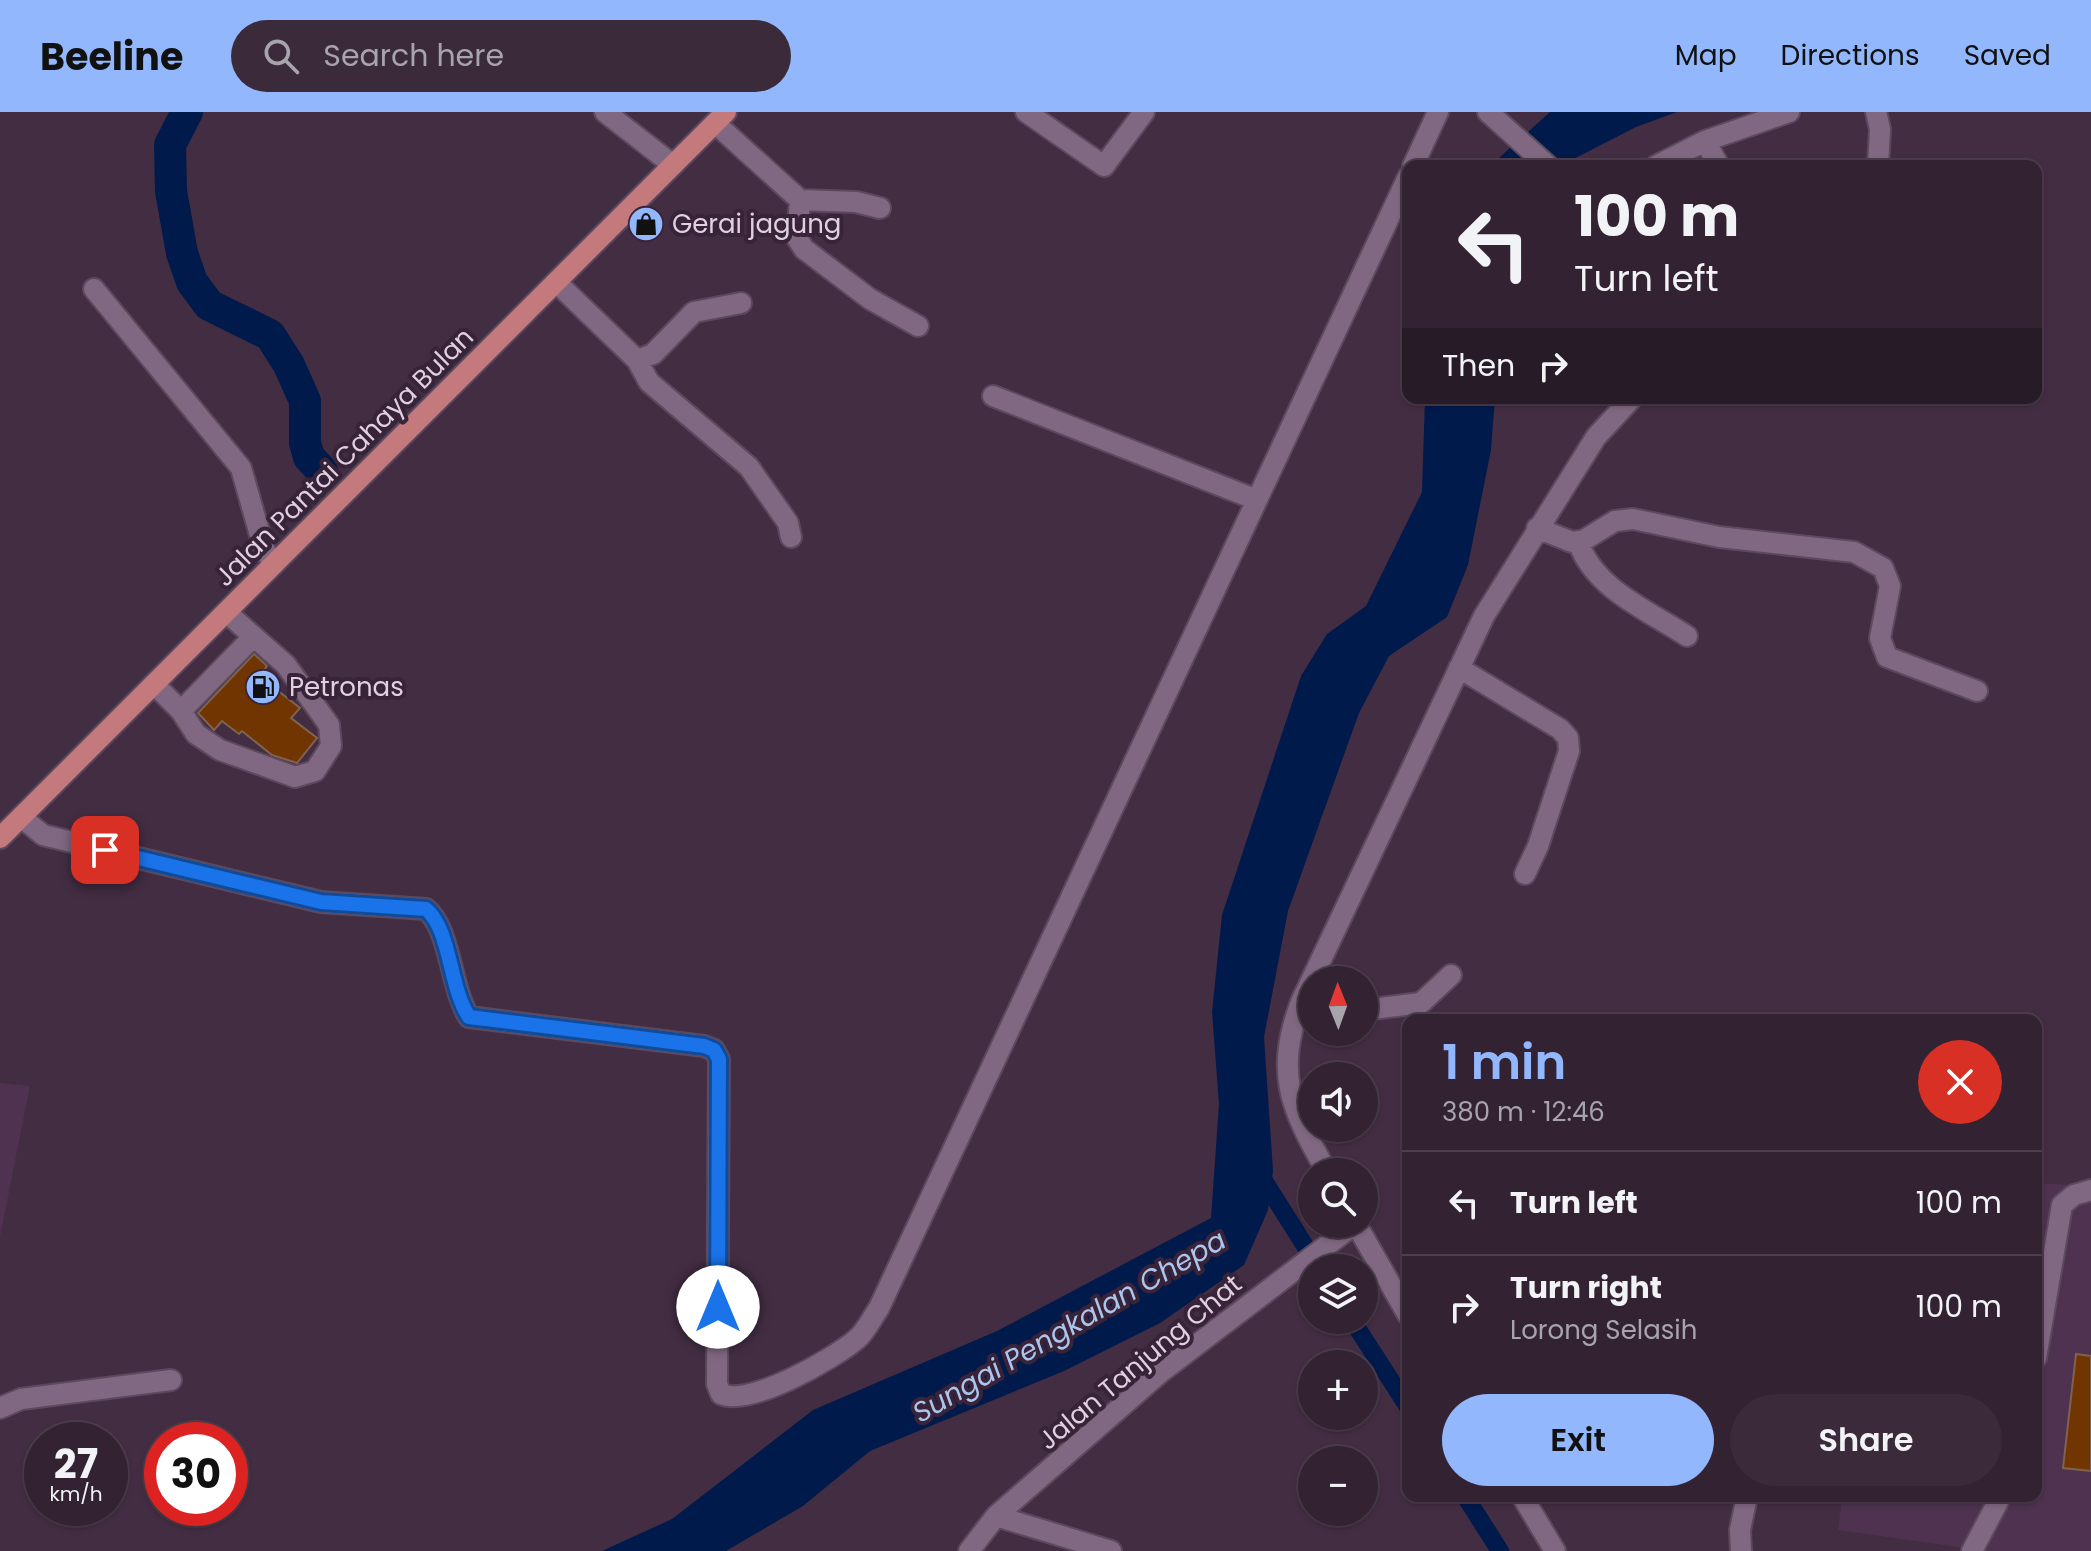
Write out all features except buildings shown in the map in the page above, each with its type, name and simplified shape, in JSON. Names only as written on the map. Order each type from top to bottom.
[{"type":"main road","name":"Jalan Pantai Cahaya Bulan","points":[[1,835],[721,117]]},
{"type":"street","points":[[605,112],[673,165]]},
{"type":"street","points":[[1026,112],[1104,166],[1144,112]]},
{"type":"street","points":[[1416,160],[1438,112]]},
{"type":"street","points":[[1488,112],[1541,160]]},
{"type":"street","points":[[1668,160],[1705,141],[1789,112]]},
{"type":"street","points":[[1876,112],[1880,129],[1878,160]]},
{"type":"street","points":[[721,117],[800,200],[856,202],[880,208]]},
{"type":"street","points":[[1705,141],[1716,160]]},
{"type":"street","points":[[21,817],[43,835],[321,902],[426,909],[438,925],[457,999],[469,1017],[704,1046],[714,1050],[719,1059],[717,1384],[721,1394],[747,1396],[829,1359],[860,1336],[879,1308],[1402,190]]},
{"type":"street","points":[[800,200],[797,238],[804,249],[870,299],[918,326]]},
{"type":"street","points":[[556,282],[637,360],[649,382],[749,467],[788,523],[791,537]]},
{"type":"street","points":[[94,289],[241,468],[264,549],[274,564]]},
{"type":"street","points":[[637,360],[653,354],[694,312],[741,303]]},
{"type":"street","points":[[993,396],[1257,500]]},
{"type":"street","points":[[1321,966],[1484,616],[1596,437],[1626,404]]},
{"type":"street","points":[[1537,528],[1578,541],[1623,519],[1719,537],[1854,552],[1883,568],[1890,586],[1880,638],[1887,657],[1977,691]]},
{"type":"street","points":[[1578,541],[1585,562],[1604,581],[1687,636]]},
{"type":"street","points":[[154,684],[181,711],[196,734],[220,750],[295,777],[315,771],[331,746],[329,725],[303,685],[226,612]]},
{"type":"street","points":[[181,711],[253,637]]},
{"type":"street","points":[[1459,668],[1560,729],[1568,738],[1569,751],[1543,832],[1525,874]]},
{"type":"street","points":[[1378,1008],[1421,1003],[1451,975]]},
{"type":"street","points":[[1298,1015],[1291,1029],[1287,1060],[1289,1089],[1294,1114],[1319,1158]]},
{"type":"street","points":[[2042,1323],[2062,1205],[2074,1195],[2091,1190]]},
{"type":"street","name":"Jalan Tanjung Chat","points":[[969,1551],[996,1516],[1161,1372],[1338,1238]]},
{"type":"street","points":[[1364,1238],[1402,1304]]},
{"type":"street","points":[[0,1408],[21,1399],[171,1380]]},
{"type":"street","points":[[1526,1502],[1555,1551]]},
{"type":"street","points":[[1741,1551],[1740,1530],[1746,1502]]},
{"type":"street","points":[[1972,1551],[1998,1502]]},
{"type":"street","points":[[996,1516],[1111,1551]]},
{"type":"shaded area","points":[[0,1083],[30,1086],[0,1237]]},
{"type":"shaded area","points":[[2042,1183],[2091,1186],[2091,1551],[1985,1551],[1838,1530],[1841,1502],[2042,1502]]},
{"type":"water","points":[[1550,112],[1677,112],[1636,127],[1572,160],[1497,160]]},
{"type":"water","name":"Sungai Pengkalan Chepa","points":[[1425,404],[1495,404],[1491,450],[1468,565],[1447,617],[1389,656],[1359,713],[1288,911],[1264,1037],[1273,1171],[1268,1210],[1244,1265],[1160,1323],[1064,1371],[870,1451],[803,1506],[726,1551],[602,1551],[672,1519],[813,1410],[997,1331],[1211,1218],[1219,1104],[1212,1012],[1222,915],[1301,676],[1327,634],[1366,606],[1422,492]]},
{"type":"waterway","points":[[187,112],[170,145],[171,191],[182,253],[192,282],[209,305],[270,335],[289,365],[305,401],[305,443],[309,457],[322,471]]},
{"type":"waterway","points":[[1259,1173],[1307,1249]]},
{"type":"waterway","points":[[1361,1334],[1402,1398]]},
{"type":"waterway","points":[[1469,1502],[1500,1551]]},
{"type":"place","name":"Gerai jagung","points":[[646,224]]},
{"type":"place","name":"Petronas","points":[[263,687]]},
{"type":"route","points":[[105,850],[321,902],[426,909],[438,925],[457,999],[469,1017],[704,1046],[714,1050],[719,1059],[718,1307]]}]
